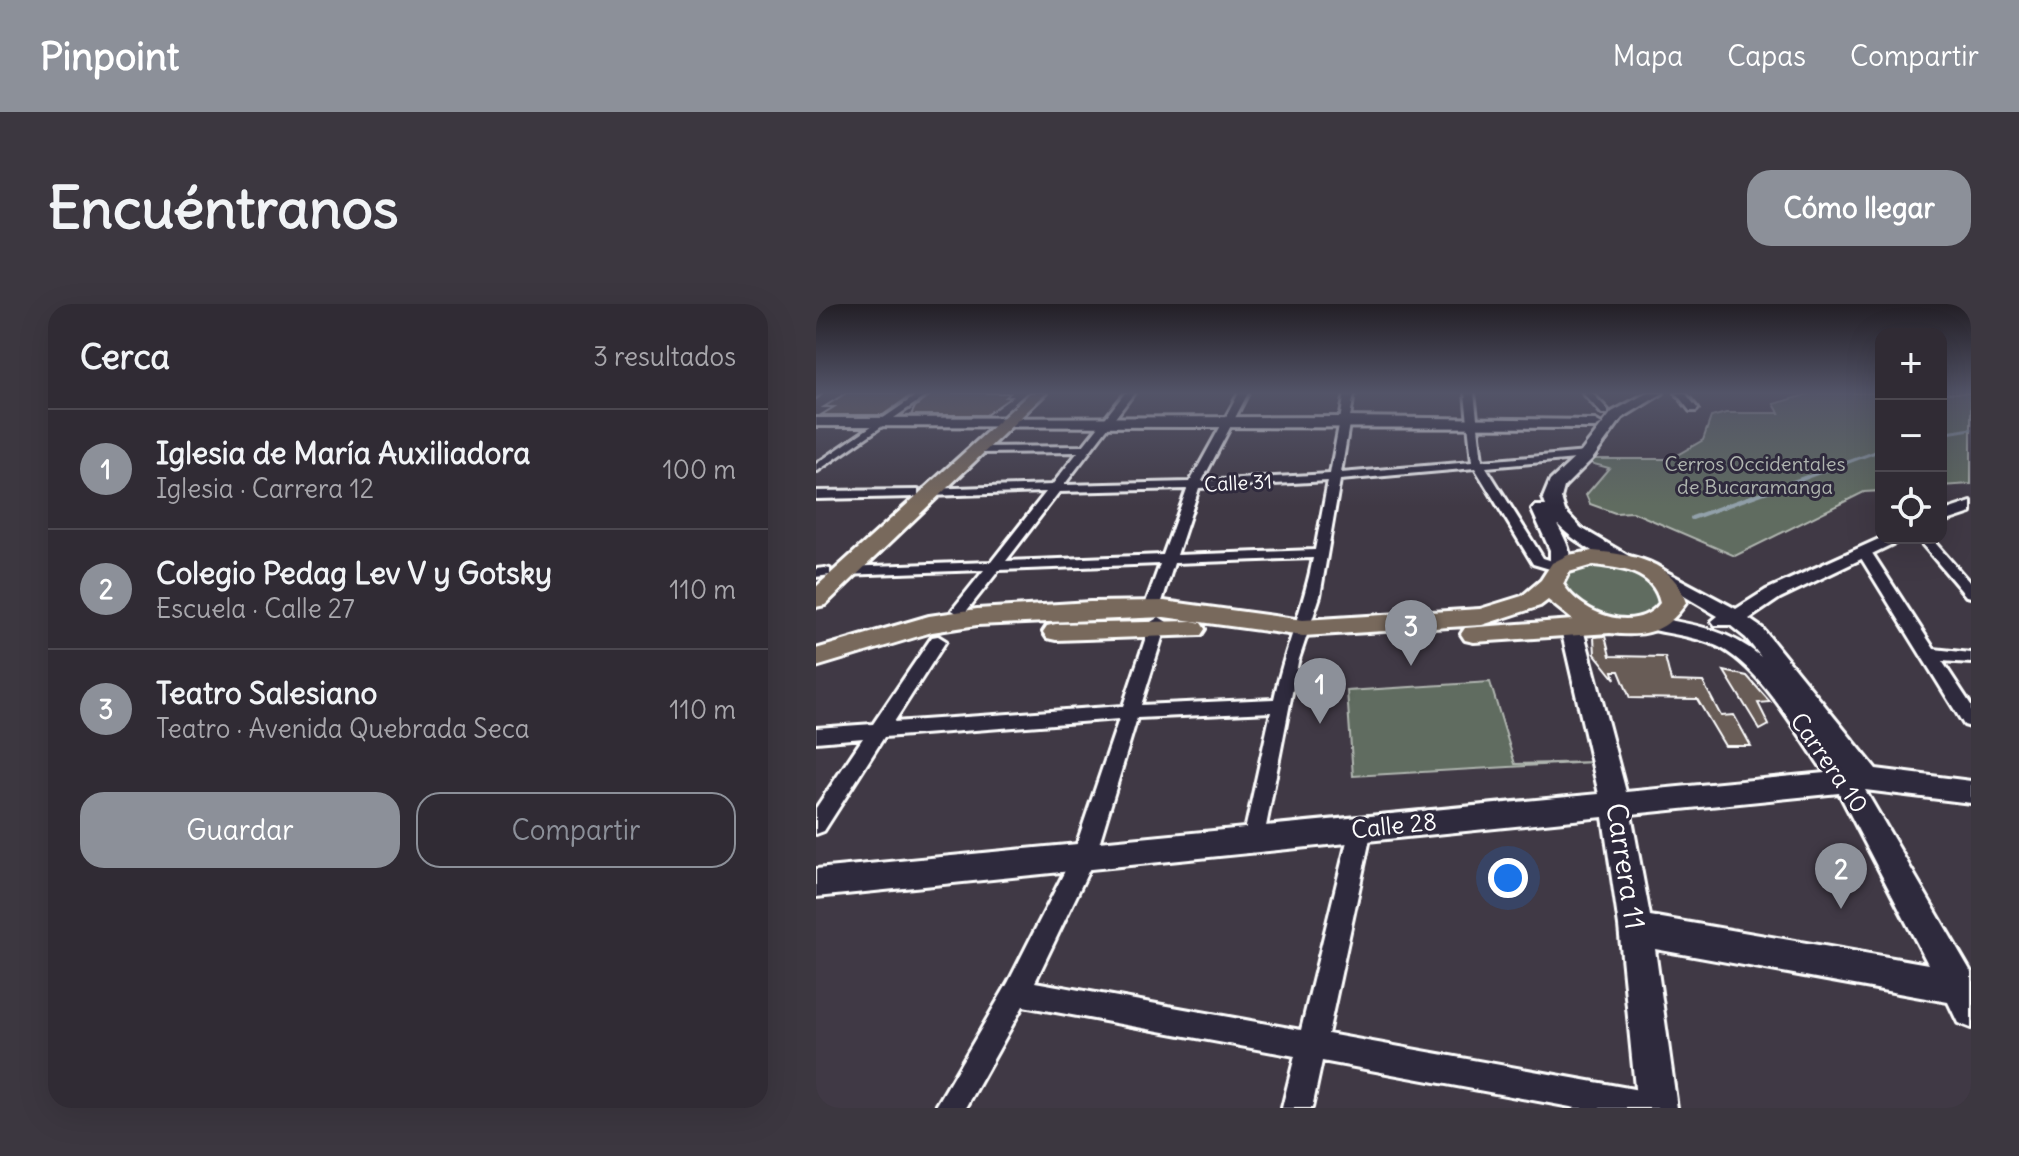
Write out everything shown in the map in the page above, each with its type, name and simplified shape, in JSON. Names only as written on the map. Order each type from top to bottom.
[{"type":"main road","points":[[816,600],[828,572],[989,431]]},
{"type":"main road","points":[[828,572],[921,492],[976,450],[992,431]]},
{"type":"main road","points":[[816,649],[905,622],[960,610],[1088,601],[1155,615],[1300,636],[1572,629],[1652,623],[1664,617],[1673,603],[1669,587],[1654,573],[1574,532],[1554,508],[1552,498],[1568,459],[1590,431]]},
{"type":"main road","points":[[1600,431],[1544,483],[1538,497],[1542,514],[1560,550],[1554,595],[1577,614],[1624,626]]},
{"type":"main road","points":[[1300,636],[1482,617],[1531,601],[1576,560],[1593,558],[1629,562]]},
{"type":"main road","points":[[816,658],[929,624],[1103,620],[1155,615]]},
{"type":"main road","points":[[816,677],[938,641],[1155,615]]},
{"type":"main road","points":[[816,669],[926,635],[1015,620]]},
{"type":"street","points":[[816,469],[872,431]]},
{"type":"street","points":[[960,610],[1100,431]]},
{"type":"street","points":[[950,1108],[1017,992],[1084,857],[1130,712],[1170,559],[1194,485],[1224,431]]},
{"type":"street","points":[[1254,840],[1281,705],[1311,602],[1342,431]]},
{"type":"street","points":[[1473,431],[1478,463],[1538,561],[1555,576]]},
{"type":"street","points":[[976,450],[1085,449]]},
{"type":"street","name":"Calle 31","points":[[816,495],[1194,485],[1568,459]]},
{"type":"street","points":[[1947,516],[1970,508]]},
{"type":"street","points":[[1652,623],[1736,618],[1773,594],[1884,544]]},
{"type":"street","points":[[1929,544],[1971,593]]},
{"type":"street","points":[[1865,553],[1971,720]]},
{"type":"street","points":[[828,572],[1320,554]]},
{"type":"street","name":"Carrera 10","points":[[1654,573],[1736,618],[1765,645],[1857,780],[1968,996]]},
{"type":"street","name":"Carrera 10","points":[[1652,623],[1709,635],[1745,654],[1857,780]]},
{"type":"street","name":"Carrera 11","points":[[1572,629],[1617,804],[1638,930],[1656,1108]]},
{"type":"street","points":[[816,825],[938,641]]},
{"type":"street","points":[[1928,654],[1971,658]]},
{"type":"street","points":[[816,735],[1130,712],[1281,705]]},
{"type":"street","name":"Calle 28","points":[[816,883],[1857,780],[1971,792]]},
{"type":"street","points":[[1297,1108],[1361,829]]},
{"type":"street","points":[[1638,930],[1968,996]]},
{"type":"street","points":[[1017,992],[1656,1108]]},
{"type":"green space","name":"Cerros Occidentales de Bucaramanga","points":[[1706,431],[1875,431],[1875,491],[1864,492],[1735,556],[1633,512],[1615,513],[1590,504],[1586,495],[1609,468],[1590,463],[1593,459],[1670,459],[1703,440]]},
{"type":"green space","points":[[1947,431],[1971,431],[1971,484],[1947,486]]},
{"type":"green space","points":[[1601,563],[1639,572],[1652,583],[1662,602],[1646,616],[1614,619],[1582,609],[1562,582],[1574,568]]},
{"type":"green space","points":[[1490,682],[1515,764],[1594,762],[1353,776],[1347,691]]},
{"type":"building","points":[[1605,636],[1610,656],[1665,657],[1671,681],[1703,682],[1721,716],[1734,715],[1751,746],[1725,746],[1697,699],[1630,698],[1619,671],[1613,671],[1615,679],[1595,654],[1594,637]]},
{"type":"building","points":[[1724,671],[1747,676],[1770,702],[1758,703],[1769,725],[1760,730]]},
{"type":"waterway","points":[[1947,433],[1962,431]]},
{"type":"waterway","points":[[1802,479],[1875,452]]},
{"type":"waterway","points":[[1692,518],[1807,477]]},
{"type":"place","name":"Teatro Salesiano","points":[[1411,666]]},
{"type":"place","name":"Iglesia de María Auxiliadora","points":[[1320,724]]},
{"type":"place","name":"Colegio Pedag Lev V y Gotsky","points":[[1841,909]]}]
